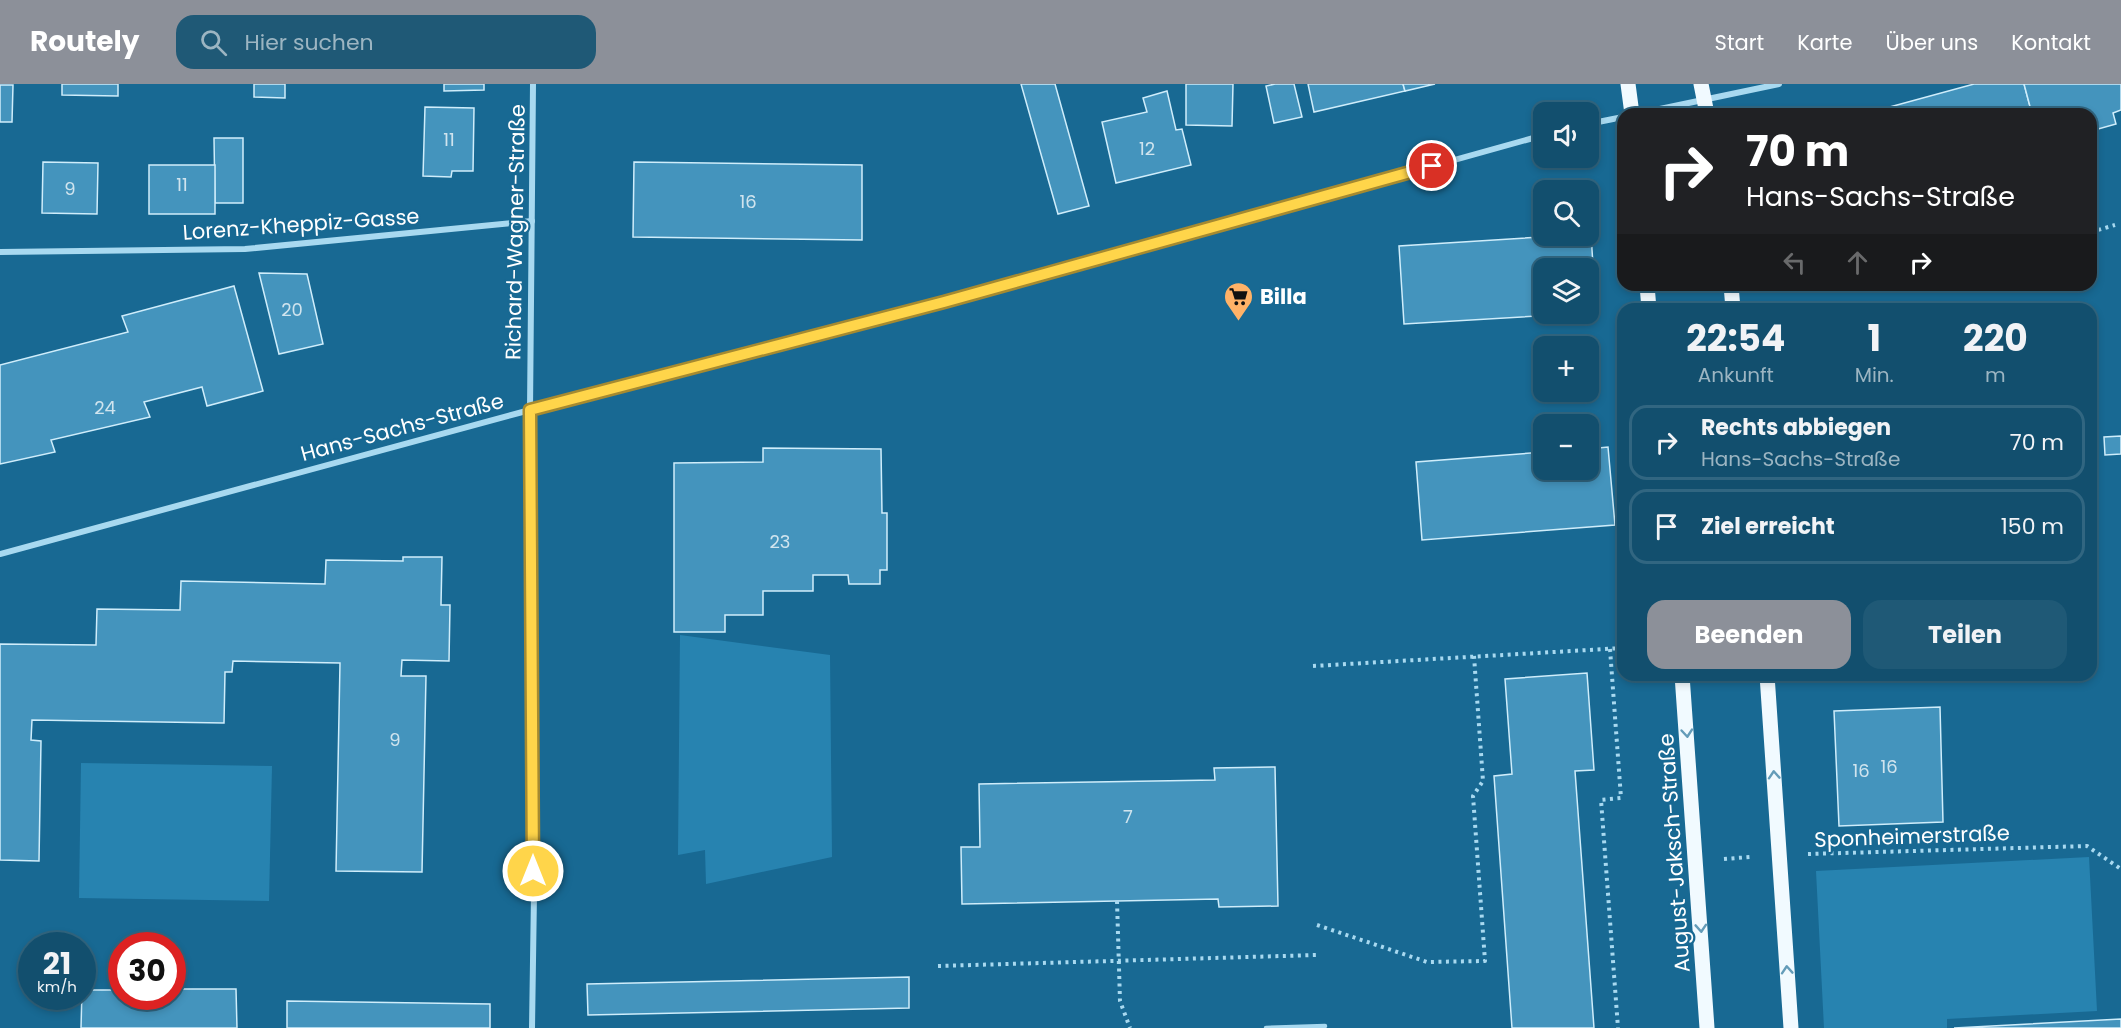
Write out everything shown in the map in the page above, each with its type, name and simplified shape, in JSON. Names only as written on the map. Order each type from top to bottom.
[{"type":"main road","points":[[1628,84],[1633,108]]},
{"type":"main road","points":[[1701,84],[1705,108]]},
{"type":"main road","name":"August-Jaksch-Straße","points":[[1682,681],[1707,1028]]},
{"type":"main road","points":[[1767,681],[1791,1028]]},
{"type":"street","name":"Richard-Wagner-Straße","points":[[532,1028],[534,882],[530,410],[533,84]]},
{"type":"street","points":[[1705,108],[1779,84]]},
{"type":"street","points":[[1599,122],[1617,118]]},
{"type":"street","name":"Hans-Sachs-Straße","points":[[0,554],[530,410],[955,299],[1533,138]]},
{"type":"street","name":"Lorenz-Kheppiz-Gasse","points":[[0,252],[245,249],[532,221]]},
{"type":"lane","points":[[1266,1028],[1325,1026]]},
{"type":"path","points":[[2097,230],[2115,225]]},
{"type":"path","points":[[1313,666],[1617,648]]},
{"type":"path","points":[[1611,649],[1621,798],[1601,800],[1618,1028]]},
{"type":"path","points":[[1317,925],[1427,962],[1485,961],[1473,796],[1483,781],[1474,656]]},
{"type":"path","name":"Sponheimerstraße","points":[[1696,861],[1779,855],[2087,846],[2121,869]]},
{"type":"path","points":[[1117,901],[1120,1001],[1130,1028]]},
{"type":"path","points":[[938,966],[1317,955]]},
{"type":"shaded area","points":[[680,635],[830,655],[832,857],[706,884],[705,850],[678,855]]},
{"type":"shaded area","points":[[81,763],[272,766],[269,901],[79,898]]},
{"type":"shaded area","points":[[2089,857],[2097,1011],[1947,1019],[1947,1028],[1824,1028],[1816,871]]},
{"type":"building","points":[[62,84],[118,84],[118,96],[62,95]]},
{"type":"building","points":[[254,84],[285,84],[285,98],[254,97]]},
{"type":"building","points":[[444,84],[484,84],[484,90],[444,91]]},
{"type":"building","points":[[1021,84],[1055,84],[1089,206],[1058,214]]},
{"type":"building","points":[[1186,84],[1233,84],[1232,126],[1186,125]]},
{"type":"building","points":[[1294,84],[1302,117],[1274,123],[1266,86]]},
{"type":"building","points":[[1308,84],[1403,84],[1405,91],[1314,112]]},
{"type":"building","points":[[1403,84],[1435,84],[1405,91]]},
{"type":"building","points":[[1974,84],[2024,84],[2030,108],[1886,108]]},
{"type":"building","points":[[2024,84],[2121,84],[2121,110],[2113,113],[2116,124],[2097,129],[2097,108],[2030,108]]},
{"type":"building","points":[[0,85],[13,85],[12,122],[0,122]]},
{"type":"building","points":[[1167,91],[1176,130],[1182,129],[1191,165],[1116,183],[1102,122],[1147,112],[1143,98]]},
{"type":"building","points":[[425,107],[474,108],[473,171],[452,171],[451,177],[423,176]]},
{"type":"building","points":[[214,138],[243,138],[243,203],[215,203]]},
{"type":"building","points":[[43,162],[98,163],[97,214],[42,213]]},
{"type":"building","points":[[634,162],[862,165],[862,240],[633,237]]},
{"type":"building","points":[[149,165],[215,165],[215,214],[149,214]]},
{"type":"building","points":[[1533,238],[1533,246],[1592,246],[1593,258],[1533,258],[1533,316],[1404,324],[1399,246]]},
{"type":"building","points":[[259,273],[307,274],[323,344],[279,354]]},
{"type":"building","points":[[234,286],[263,391],[207,406],[202,387],[144,402],[150,417],[51,440],[55,452],[0,464],[0,365],[128,332],[122,316]]},
{"type":"building","points":[[2121,436],[2121,454],[2105,455],[2104,437]]},
{"type":"building","points":[[1608,447],[1615,525],[1422,540],[1416,462],[1533,453],[1533,480],[1599,480],[1599,448]]},
{"type":"building","points":[[763,448],[881,449],[882,513],[887,513],[887,570],[880,570],[880,584],[849,584],[848,575],[813,575],[813,591],[763,591],[763,615],[725,615],[725,632],[674,632],[674,463],[763,462]]},
{"type":"building","points":[[403,557],[442,557],[441,605],[450,605],[449,661],[402,660],[401,676],[426,676],[422,872],[336,871],[340,663],[233,661],[232,672],[225,672],[224,723],[32,720],[31,740],[41,741],[39,861],[0,860],[0,644],[96,645],[97,609],[180,610],[181,581],[325,584],[326,560],[403,561]]},
{"type":"building","points":[[1587,673],[1594,770],[1575,771],[1594,1028],[1512,1028],[1494,776],[1512,774],[1505,679]]},
{"type":"building","points":[[1940,707],[1943,822],[1839,826],[1834,711]]},
{"type":"building","points":[[1275,767],[1278,906],[1219,907],[1218,899],[962,904],[961,847],[980,847],[979,784],[1215,780],[1214,768]]},
{"type":"building","points":[[909,977],[909,1008],[588,1015],[587,984]]},
{"type":"building","points":[[186,989],[236,989],[237,1028],[81,1028],[81,1010],[96,1010],[96,990],[108,990],[108,1010],[186,1010]]},
{"type":"building","points":[[287,1001],[490,1004],[490,1028],[287,1028]]},
{"type":"building","points":[[2121,1019],[2121,1028],[1954,1028]]},
{"type":"place","name":"Billa","points":[[1239,322]]},
{"type":"route","points":[[533,871],[530,410],[944,302],[1432,166]]}]
